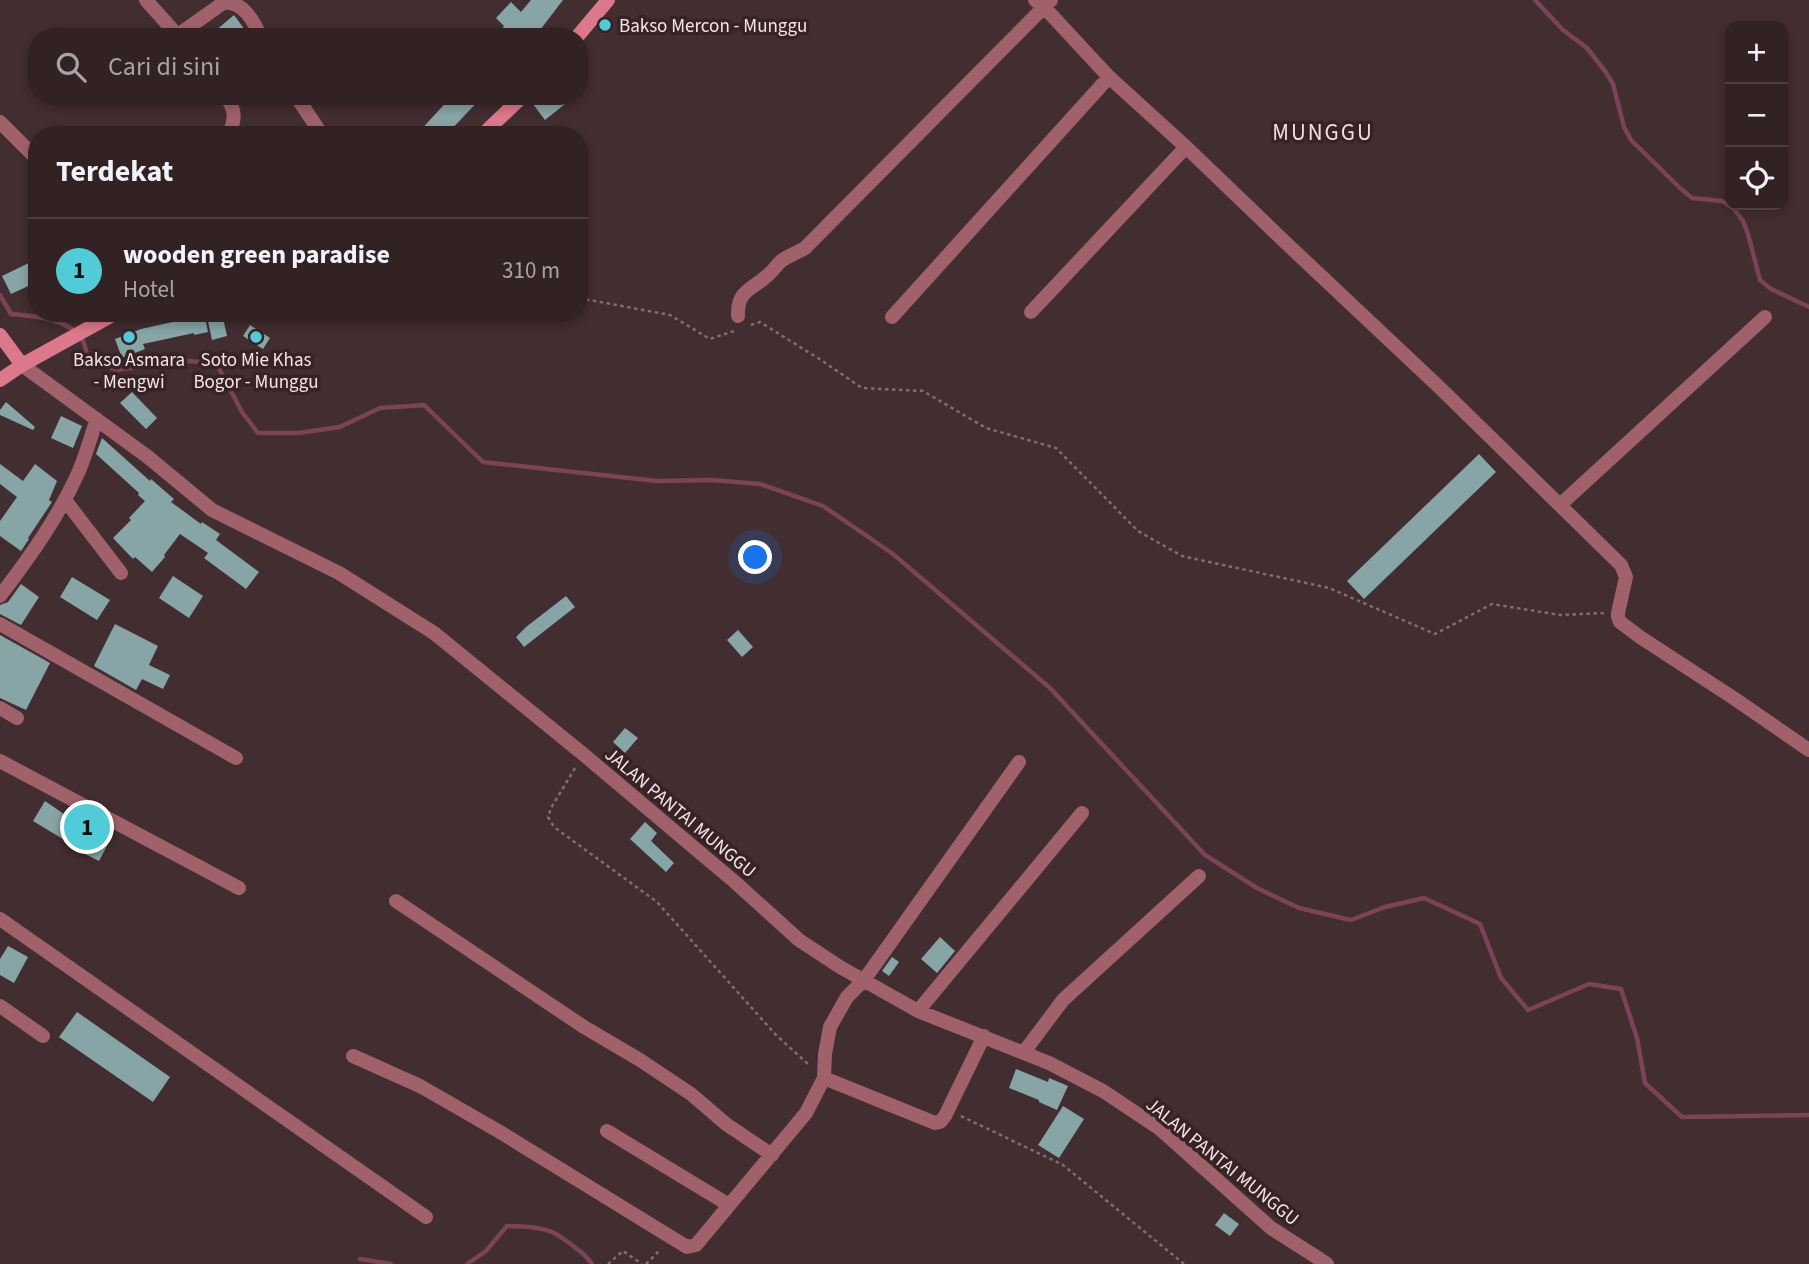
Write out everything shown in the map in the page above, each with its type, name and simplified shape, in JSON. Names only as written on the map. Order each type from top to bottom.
[{"type":"main road","points":[[585,28],[608,0]]},
{"type":"main road","points":[[491,126],[514,105]]},
{"type":"main road","points":[[0,380],[100,322]]},
{"type":"main road","points":[[0,335],[22,365]]},
{"type":"street","points":[[146,0],[172,28]]},
{"type":"street","points":[[190,28],[229,1],[241,5],[255,28]]},
{"type":"street","points":[[740,324],[738,308],[741,297],[747,290],[768,276],[782,260],[805,248],[1043,2],[1109,77],[1186,147],[1621,565],[1626,577],[1618,612],[1620,622],[1809,750]]},
{"type":"street","points":[[892,317],[1109,77]]},
{"type":"street","points":[[232,105],[235,117],[232,126]]},
{"type":"street","points":[[302,105],[316,126]]},
{"type":"street","points":[[0,122],[28,150]]},
{"type":"street","points":[[1031,312],[1186,147]]},
{"type":"street","points":[[1560,505],[1765,317]]},
{"type":"street","name":"JALAN PANTAI MUNGGU","points":[[22,365],[148,457],[212,510],[340,573],[434,633],[583,754],[799,940],[840,967],[918,1011],[1024,1052],[1103,1091],[1160,1129],[1271,1228],[1327,1264]]},
{"type":"street","points":[[0,596],[28,560],[65,500],[80,468],[97,419]]},
{"type":"street","points":[[65,500],[121,573]]},
{"type":"street","points":[[0,624],[236,758]]},
{"type":"street","points":[[0,708],[17,718]]},
{"type":"street","points":[[0,761],[239,888]]},
{"type":"street","points":[[353,1056],[443,1099],[687,1247],[696,1245],[806,1113],[824,1078],[830,1027],[847,998],[864,980],[1019,762]]},
{"type":"street","points":[[918,1011],[1082,813]]},
{"type":"street","points":[[1024,1052],[1063,1000],[1199,876]]},
{"type":"street","points":[[396,901],[584,1027],[691,1094],[726,1124],[772,1155]]},
{"type":"street","points":[[0,919],[426,1217]]},
{"type":"street","points":[[0,1006],[43,1036]]},
{"type":"street","points":[[824,1078],[935,1123],[940,1122],[984,1036]]},
{"type":"street","points":[[607,1130],[729,1205]]},
{"type":"path","points":[[588,300],[670,315],[710,339],[740,324],[760,322],[862,388],[923,391],[986,428],[1056,448],[1138,531],[1182,556],[1329,588],[1435,634],[1492,604],[1560,615],[1618,612]]},
{"type":"path","points":[[583,754],[551,808],[548,817],[554,827],[657,902],[776,1035],[824,1078]]},
{"type":"path","points":[[948,1110],[1063,1165],[1184,1264]]},
{"type":"path","points":[[608,1264],[623,1251],[644,1264],[671,1237]]},
{"type":"building","points":[[531,0],[563,0],[542,28],[503,28],[504,26],[496,18],[511,2],[521,12]]},
{"type":"building","points":[[234,15],[243,28],[219,28]]},
{"type":"building","points":[[444,105],[474,105],[455,126],[424,126]]},
{"type":"building","points":[[534,105],[564,105],[545,120]]},
{"type":"building","points":[[28,263],[28,286],[11,294],[2,276]]},
{"type":"building","points":[[173,322],[206,322],[208,332],[143,344],[145,349],[122,358],[115,339],[141,329]]},
{"type":"building","points":[[208,322],[224,322],[227,336],[212,340]]},
{"type":"building","name":"Soto Mie Khas Bogor - Munggu","points":[[250,325],[270,338],[263,349],[243,336]]},
{"type":"building","points":[[132,392],[157,418],[146,429],[120,403]]},
{"type":"building","points":[[6,402],[35,427],[33,430],[0,415]]},
{"type":"building","points":[[61,416],[82,426],[73,448],[51,438]]},
{"type":"building","points":[[102,438],[174,499],[171,502],[220,534],[216,540],[259,572],[246,589],[204,558],[208,553],[180,534],[152,572],[135,557],[133,559],[113,538],[145,501],[96,454]]},
{"type":"building","points":[[1479,454],[1496,472],[1364,599],[1347,581]]},
{"type":"building","points":[[0,464],[23,481],[35,464],[57,481],[49,500],[52,502],[21,551],[0,536],[0,521],[17,497],[0,484]]},
{"type":"building","points":[[173,576],[203,596],[189,618],[159,598]]},
{"type":"building","points":[[72,577],[110,600],[97,620],[60,597]]},
{"type":"building","points":[[21,584],[39,597],[21,625],[0,614],[0,605],[8,602]]},
{"type":"building","points":[[566,596],[575,607],[524,647],[516,637]]},
{"type":"building","points":[[115,624],[158,646],[149,665],[170,675],[163,689],[142,679],[136,690],[94,666]]},
{"type":"building","points":[[738,630],[753,647],[742,657],[727,640]]},
{"type":"building","points":[[0,635],[50,663],[26,710],[0,698]]},
{"type":"building","points":[[625,728],[638,738],[625,753],[613,742]]},
{"type":"building","points":[[45,801],[64,814],[66,811],[78,818],[76,822],[110,840],[99,861],[75,849],[76,847],[33,821]]},
{"type":"building","points":[[645,822],[657,833],[651,841],[674,863],[666,872],[630,839]]},
{"type":"building","points":[[940,937],[955,951],[937,973],[921,959]]},
{"type":"building","points":[[8,946],[28,957],[14,983],[0,975],[0,959]]},
{"type":"building","points":[[892,957],[899,962],[889,976],[882,971]]},
{"type":"building","points":[[77,1012],[170,1077],[153,1102],[59,1037]]},
{"type":"building","points":[[1016,1069],[1048,1082],[1049,1078],[1068,1086],[1057,1110],[1009,1088]]},
{"type":"building","points":[[1063,1106],[1084,1119],[1059,1158],[1038,1145]]},
{"type":"building","points":[[1224,1213],[1239,1224],[1230,1236],[1215,1225]]},
{"type":"waterway","points":[[1535,0],[1563,30],[1587,48],[1605,71],[1613,84],[1624,127],[1631,140],[1692,198],[1722,201],[1734,209],[1748,234],[1760,280],[1771,289],[1809,307]]},
{"type":"waterway","points":[[0,295],[11,314],[28,316]]},
{"type":"waterway","points":[[58,322],[75,331],[87,354],[115,370],[187,361],[216,363],[242,412],[258,433],[298,433],[340,427],[380,408],[424,405],[483,462],[657,481],[712,480],[760,484],[823,506],[893,554],[1050,688],[1205,855],[1257,888],[1299,908],[1351,920],[1385,907],[1424,898],[1480,924],[1501,978],[1528,1010],[1589,984],[1621,989],[1637,1038],[1645,1083],[1682,1117],[1809,1115]]},
{"type":"waterway","points":[[467,1264],[486,1251],[507,1226],[552,1232],[592,1264]]},
{"type":"waterway","points":[[360,1259],[391,1264]]},
{"type":"place","name":"Bakso Mercon - Munggu","points":[[605,25]]},
{"type":"place","name":"Bakso Asmara - Mengwi","points":[[129,337]]},
{"type":"place","name":"Soto Mie Khas Bogor - Munggu","points":[[256,337]]},
{"type":"place","name":"wooden green paradise","points":[[87,827]]},
{"type":"district","name":"MUNGGU","points":[[1323,132]]}]
